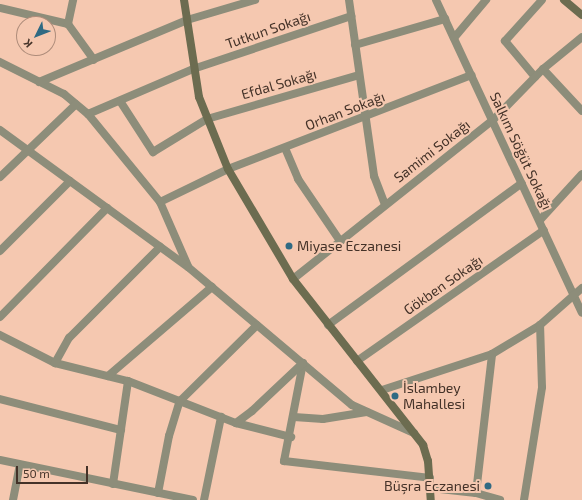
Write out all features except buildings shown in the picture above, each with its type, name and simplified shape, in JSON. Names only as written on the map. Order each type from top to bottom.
[{"type":"main road","points":[[184,0],[193,69],[207,118],[228,169],[293,279],[415,433],[426,452],[430,478],[431,500]]},
{"type":"main road","points":[[564,0],[582,14]]},
{"type":"street","points":[[68,24],[73,0]]},
{"type":"street","points":[[39,82],[187,20],[255,0]]},
{"type":"street","points":[[349,0],[374,176],[385,204]]},
{"type":"street","name":"Salkım Söğüt Sokağı","points":[[436,0],[575,294],[582,313]]},
{"type":"street","points":[[454,38],[486,0]]},
{"type":"street","points":[[535,77],[505,41],[542,0]]},
{"type":"street","points":[[0,8],[68,24],[94,60]]},
{"type":"street","name":"Tutkun Sokağı","points":[[88,114],[193,69],[351,16]]},
{"type":"street","points":[[355,45],[445,19]]},
{"type":"street","name":"Samimi Sokağı","points":[[293,279],[385,204],[493,120],[543,69],[582,37]]},
{"type":"street","points":[[0,62],[64,94],[88,114],[160,202],[188,267]]},
{"type":"street","points":[[543,69],[582,111]]},
{"type":"street","name":"Efdal Sokağı","points":[[120,101],[153,152],[207,118],[359,75]]},
{"type":"street","name":"Orhan Sokağı","points":[[160,202],[228,169],[365,118],[471,75]]},
{"type":"street","points":[[0,177],[29,151],[76,104]]},
{"type":"street","points":[[0,130],[188,267],[352,405],[415,433]]},
{"type":"street","points":[[285,148],[298,179],[340,241]]},
{"type":"street","points":[[540,220],[582,174]]},
{"type":"street","points":[[0,252],[70,181]]},
{"type":"street","points":[[328,325],[522,183]]},
{"type":"street","points":[[0,316],[107,208]]},
{"type":"street","name":"Gökben Sokağı","points":[[357,361],[544,230]]},
{"type":"street","points":[[54,363],[69,338],[160,247]]},
{"type":"street","points":[[108,376],[212,287]]},
{"type":"street","points":[[382,390],[492,354],[540,325],[582,288]]},
{"type":"street","points":[[158,493],[169,436],[180,401],[257,325]]},
{"type":"street","points":[[524,500],[542,387],[540,325]]},
{"type":"street","points":[[0,335],[54,363],[128,381],[236,423],[291,437]]},
{"type":"street","points":[[476,493],[492,354]]},
{"type":"street","points":[[303,363],[291,437],[284,461],[430,478]]},
{"type":"street","points":[[236,423],[252,411],[303,363]]},
{"type":"street","points":[[113,484],[128,381]]},
{"type":"street","points":[[0,399],[121,430]]},
{"type":"street","points":[[294,417],[323,419],[366,412]]},
{"type":"street","points":[[204,500],[221,417]]},
{"type":"street","points":[[0,460],[194,500]]},
{"type":"street","points":[[13,500],[20,465]]},
{"type":"street","points":[[431,488],[476,493],[495,499]]},
{"type":"place","name":"Miyase Eczanesi","points":[[289,246]]},
{"type":"place","name":"İslambey Mahallesi","points":[[395,396]]},
{"type":"place","name":"Büşra Eczanesi","points":[[488,486]]}]
